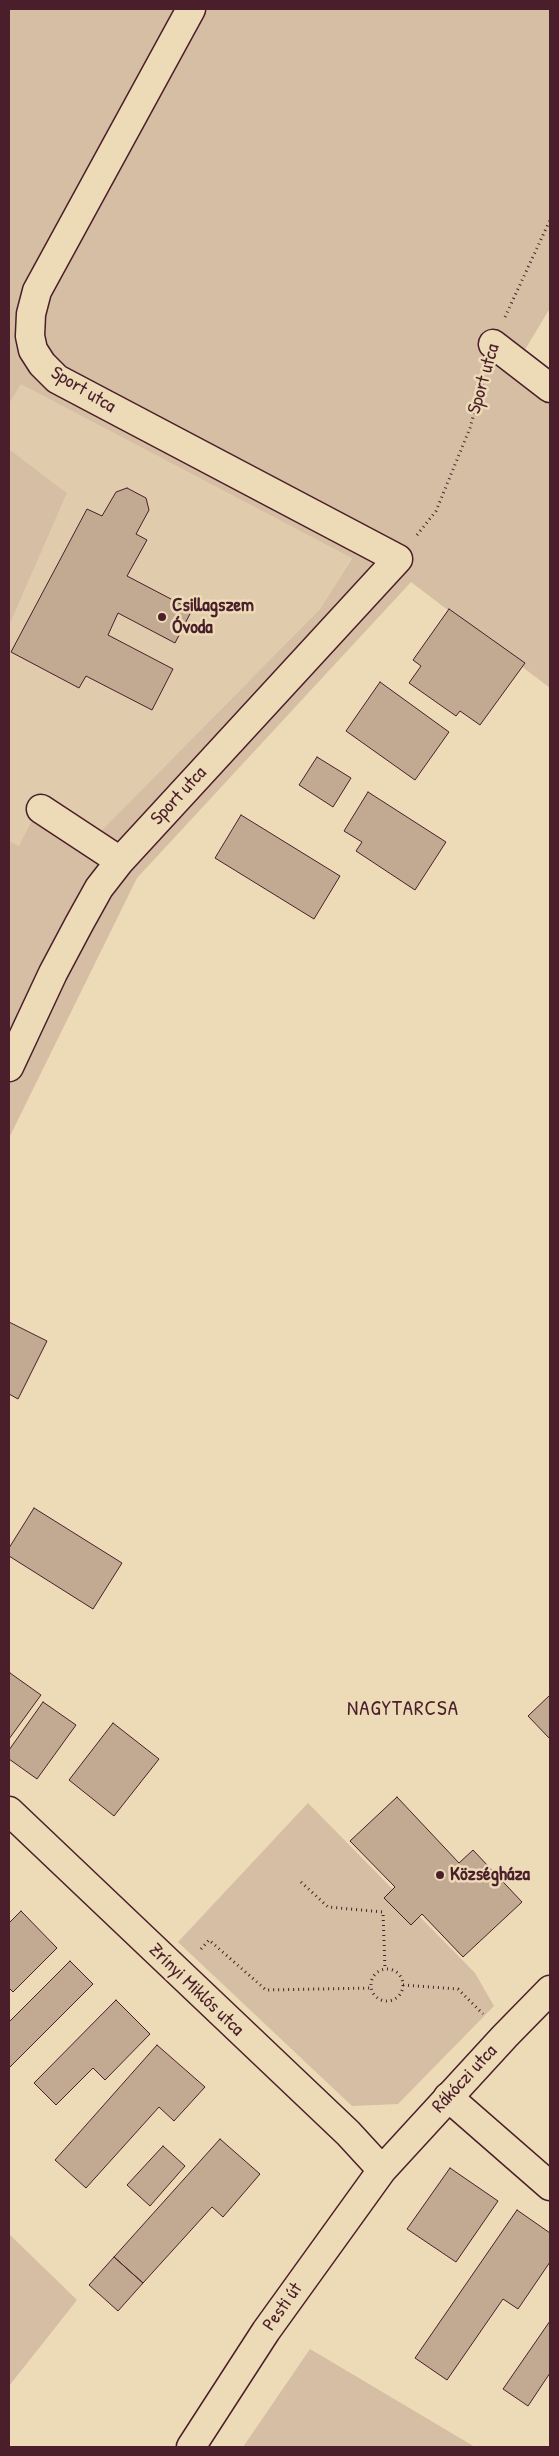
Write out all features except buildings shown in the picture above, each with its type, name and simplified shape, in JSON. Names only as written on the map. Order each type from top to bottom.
[{"type":"street","name":"Sport utca","points":[[9,1067],[52,973],[99,888],[120,860],[398,559],[57,379],[42,364],[32,350],[30,336],[31,314],[37,291],[191,9]]},
{"type":"street","points":[[493,344],[550,388]]},
{"type":"street","points":[[41,809],[120,860]]},
{"type":"street","name":"Zrínyi Miklós utca","points":[[9,1811],[348,2133],[382,2170]]},
{"type":"street","name":"Rákóczi utca","points":[[382,2170],[448,2097],[550,1990]]},
{"type":"street","points":[[448,2097],[550,2186]]},
{"type":"street","name":"Pesti út","points":[[191,2447],[266,2331],[382,2170]]},
{"type":"path","name":"Sport utca","points":[[398,559],[436,511],[470,428],[493,344],[550,220]]},
{"type":"path","points":[[301,1882],[328,1907],[383,1912],[384,1969]]},
{"type":"path","points":[[178,1972],[208,1940],[266,1990],[371,1988]]},
{"type":"path","points":[[384,1969],[397,1972],[402,1979],[403,1985],[400,1996],[393,2001],[384,2002],[376,1998],[371,1988],[374,1974],[384,1969]]},
{"type":"path","points":[[403,1985],[458,1989],[505,2036]]},
{"type":"shaded area","points":[[9,9],[550,9],[550,308],[511,373],[550,404],[550,688],[411,582],[137,878],[9,1138],[9,841],[19,846],[43,799],[99,833],[320,609],[352,558],[21,384],[9,404]]},
{"type":"shaded area","name":"Csillagszem Óvoda","points":[[21,383],[352,557],[320,609],[99,833],[19,847],[9,841],[9,626],[67,493],[9,449],[9,404]]},
{"type":"shaded area","points":[[9,449],[67,493],[9,626]]},
{"type":"shaded area","points":[[308,1803],[475,1973],[494,2006],[398,2104],[352,2106],[178,1942]]},
{"type":"shaded area","points":[[9,2234],[77,2300],[9,2386]]},
{"type":"shaded area","points":[[310,2349],[475,2447],[243,2447]]},
{"type":"place","name":"Csillagszem Óvoda","points":[[162,617]]},
{"type":"place","name":"Községháza","points":[[440,1875]]},
{"type":"district","name":"NAGYTARCSA","points":[[403,1709]]}]
